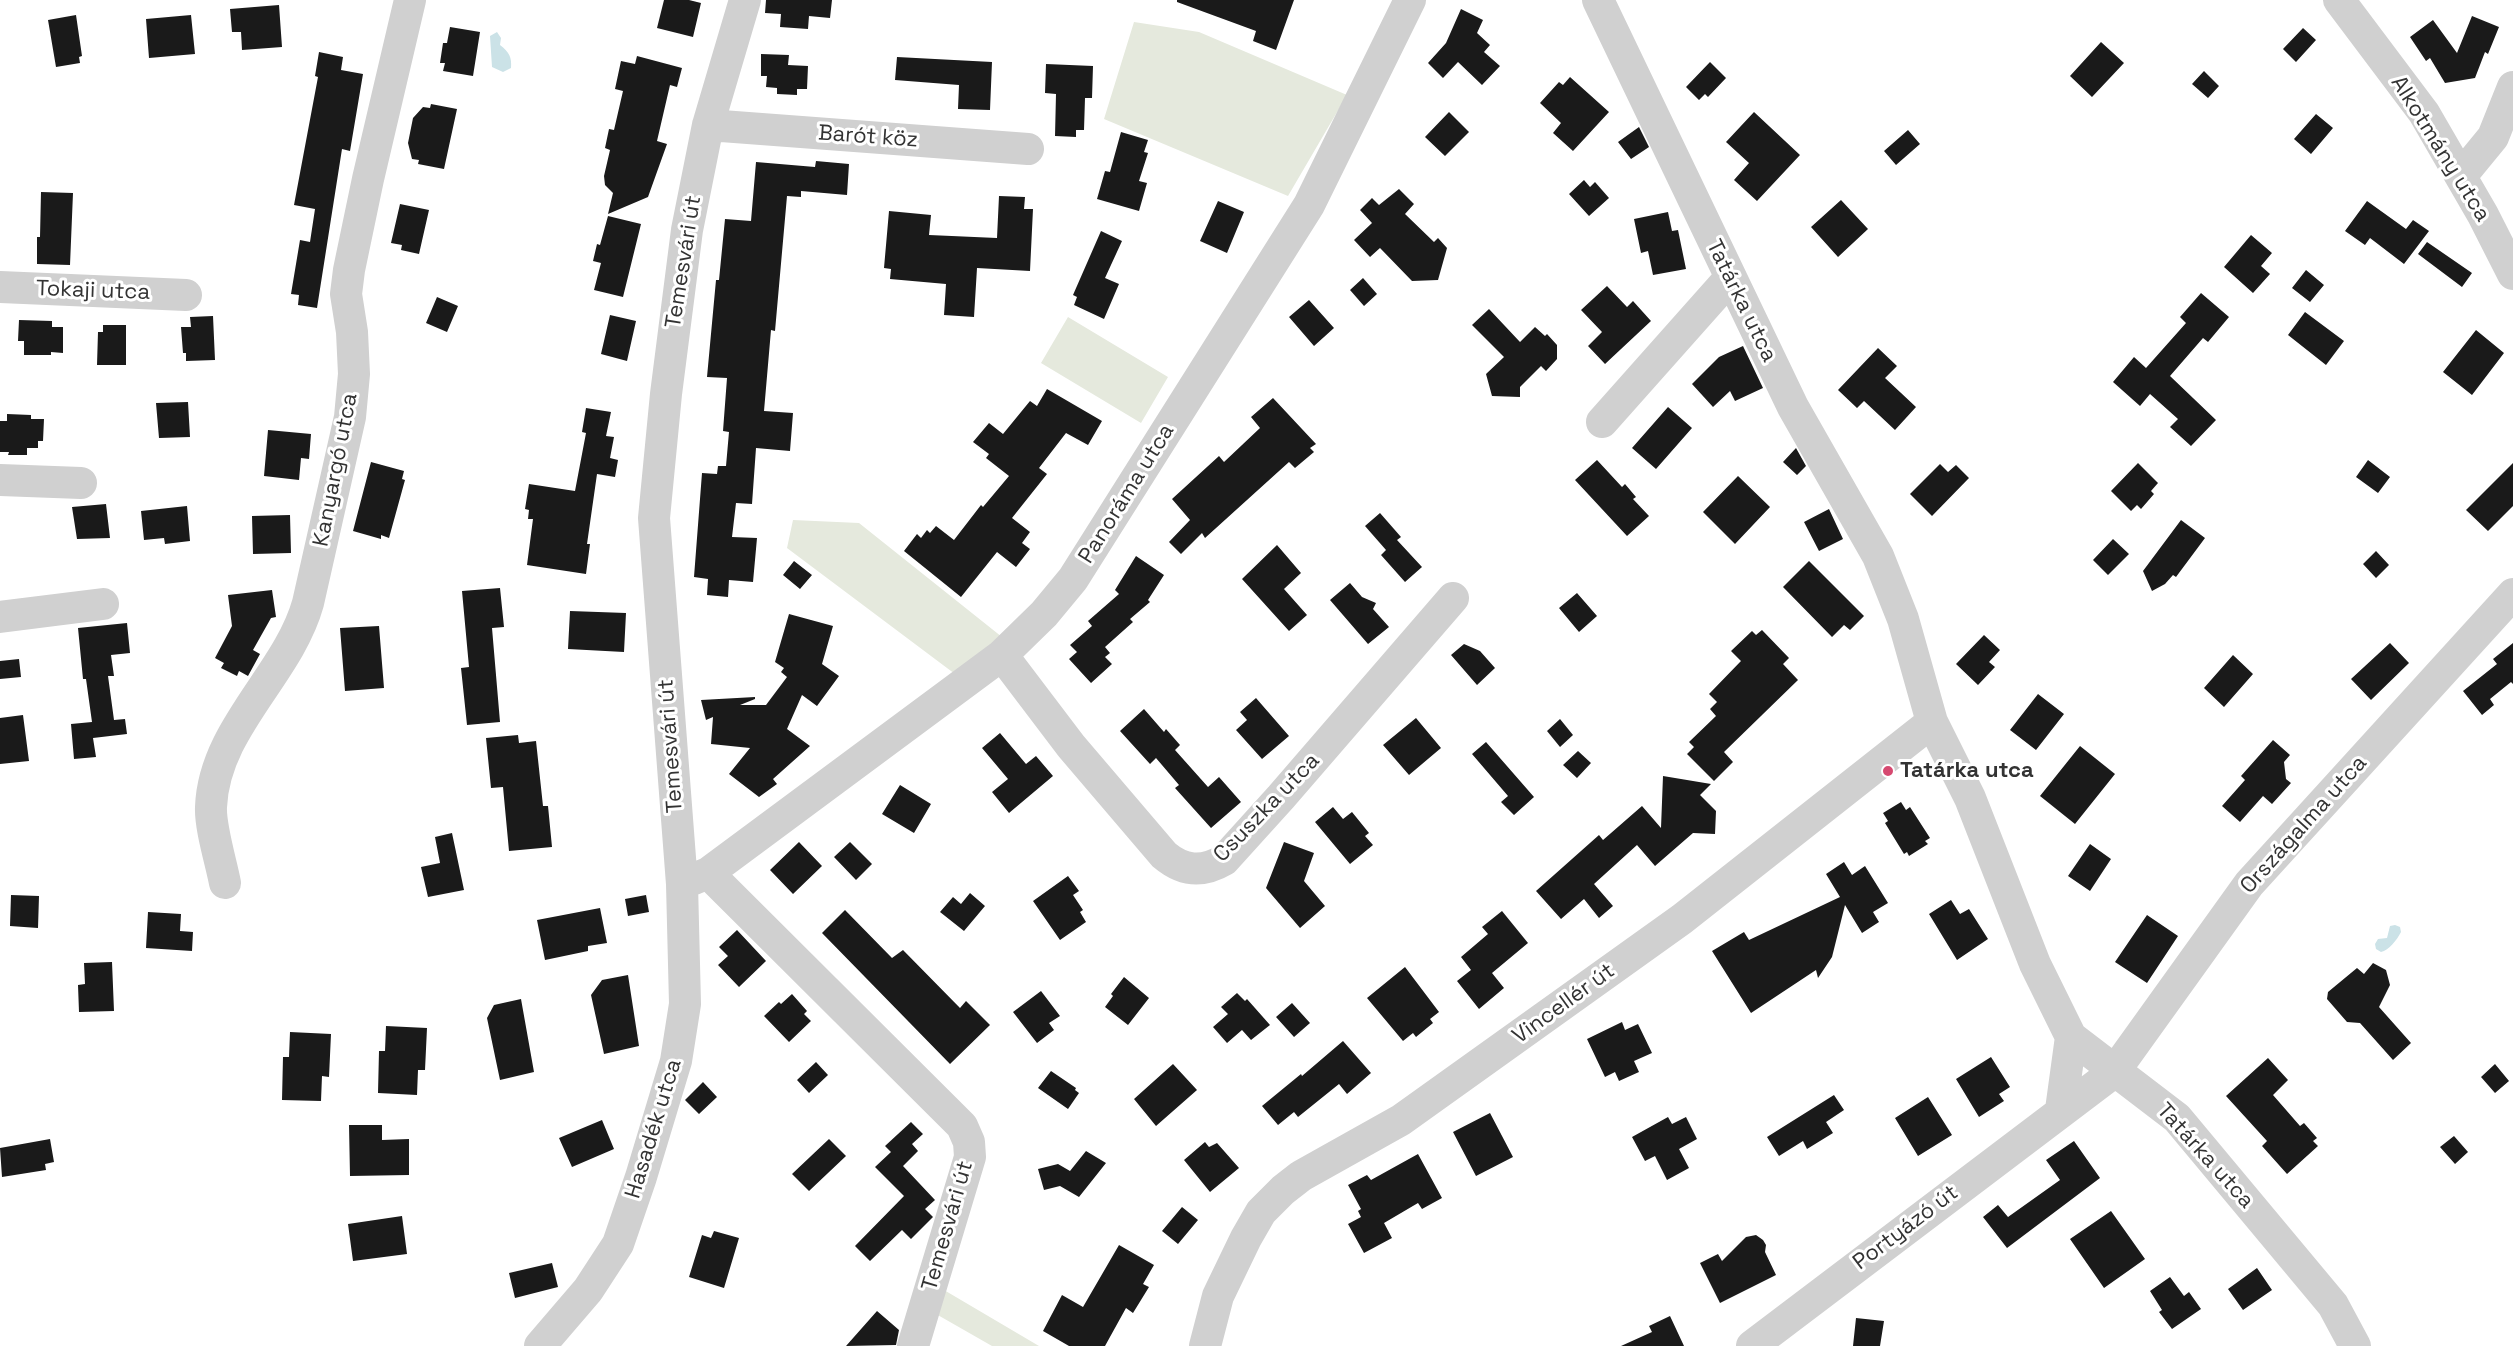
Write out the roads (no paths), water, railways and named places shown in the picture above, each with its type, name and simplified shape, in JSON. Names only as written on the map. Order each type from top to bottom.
[{"type":"street","name":"Kanyargó utca","points":[[225,883],[210,810],[213,783],[242,718],[302,626],[308,603],[350,417],[354,374],[352,332],[346,294],[349,270],[410,0]]},
{"type":"street","name":"Temesvári út","points":[[745,0],[708,125],[687,230],[666,394],[654,518],[695,879],[962,1126],[969,1142],[970,1157],[913,1346]]},
{"type":"street","name":"Panoráma utca","points":[[695,879],[1002,655],[1044,614],[1073,579],[1309,205],[1410,0]]},
{"type":"street","name":"Tatárka utca","points":[[1598,0],[1793,407],[1878,555],[1903,619],[1932,722],[1970,798],[2035,964],[2071,1037],[2177,1118],[2333,1305],[2355,1346]]},
{"type":"street","name":"Alkotmány utca","points":[[2339,0],[2424,113],[2461,176],[2513,274]]},
{"type":"street","points":[[2461,176],[2493,137],[2513,87]]},
{"type":"street","name":"Barót köz","points":[[708,125],[1028,148]]},
{"type":"street","points":[[1602,422],[1730,278]]},
{"type":"street","name":"Tokaji utca","points":[[0,287],[186,295]]},
{"type":"street","points":[[0,480],[81,483]]},
{"type":"street","name":"Országalma utca","points":[[2114,1072],[2249,884],[2513,594]]},
{"type":"street","name":"Csuszka utca","points":[[1002,655],[1071,746],[1164,855],[1186,869],[1201,869],[1213,867],[1224,860],[1454,598]]},
{"type":"street","points":[[0,617],[103,604]]},
{"type":"street","name":"Vincellér út","points":[[1205,1346],[1218,1296],[1246,1238],[1262,1212],[1283,1190],[1301,1176],[1401,1120],[1682,919],[1932,722]]},
{"type":"street","name":"Hasadék utca","points":[[540,1346],[588,1290],[618,1244],[641,1177],[676,1061],[685,1004],[695,879]]},
{"type":"street","points":[[2061,1110],[2071,1037]]},
{"type":"street","name":"Portyázó út","points":[[1752,1346],[2114,1072]]},
{"type":"water","points":[[497,32],[501,38],[500,45],[508,52],[511,61],[511,68],[503,72],[492,67],[490,36]]},
{"type":"water","points":[[2390,926],[2400,927],[2401,932],[2395,941],[2384,951],[2376,949],[2375,944],[2378,939],[2387,938]]},
{"type":"place","name":"Tatárka utca","points":[[1888,771]]}]
